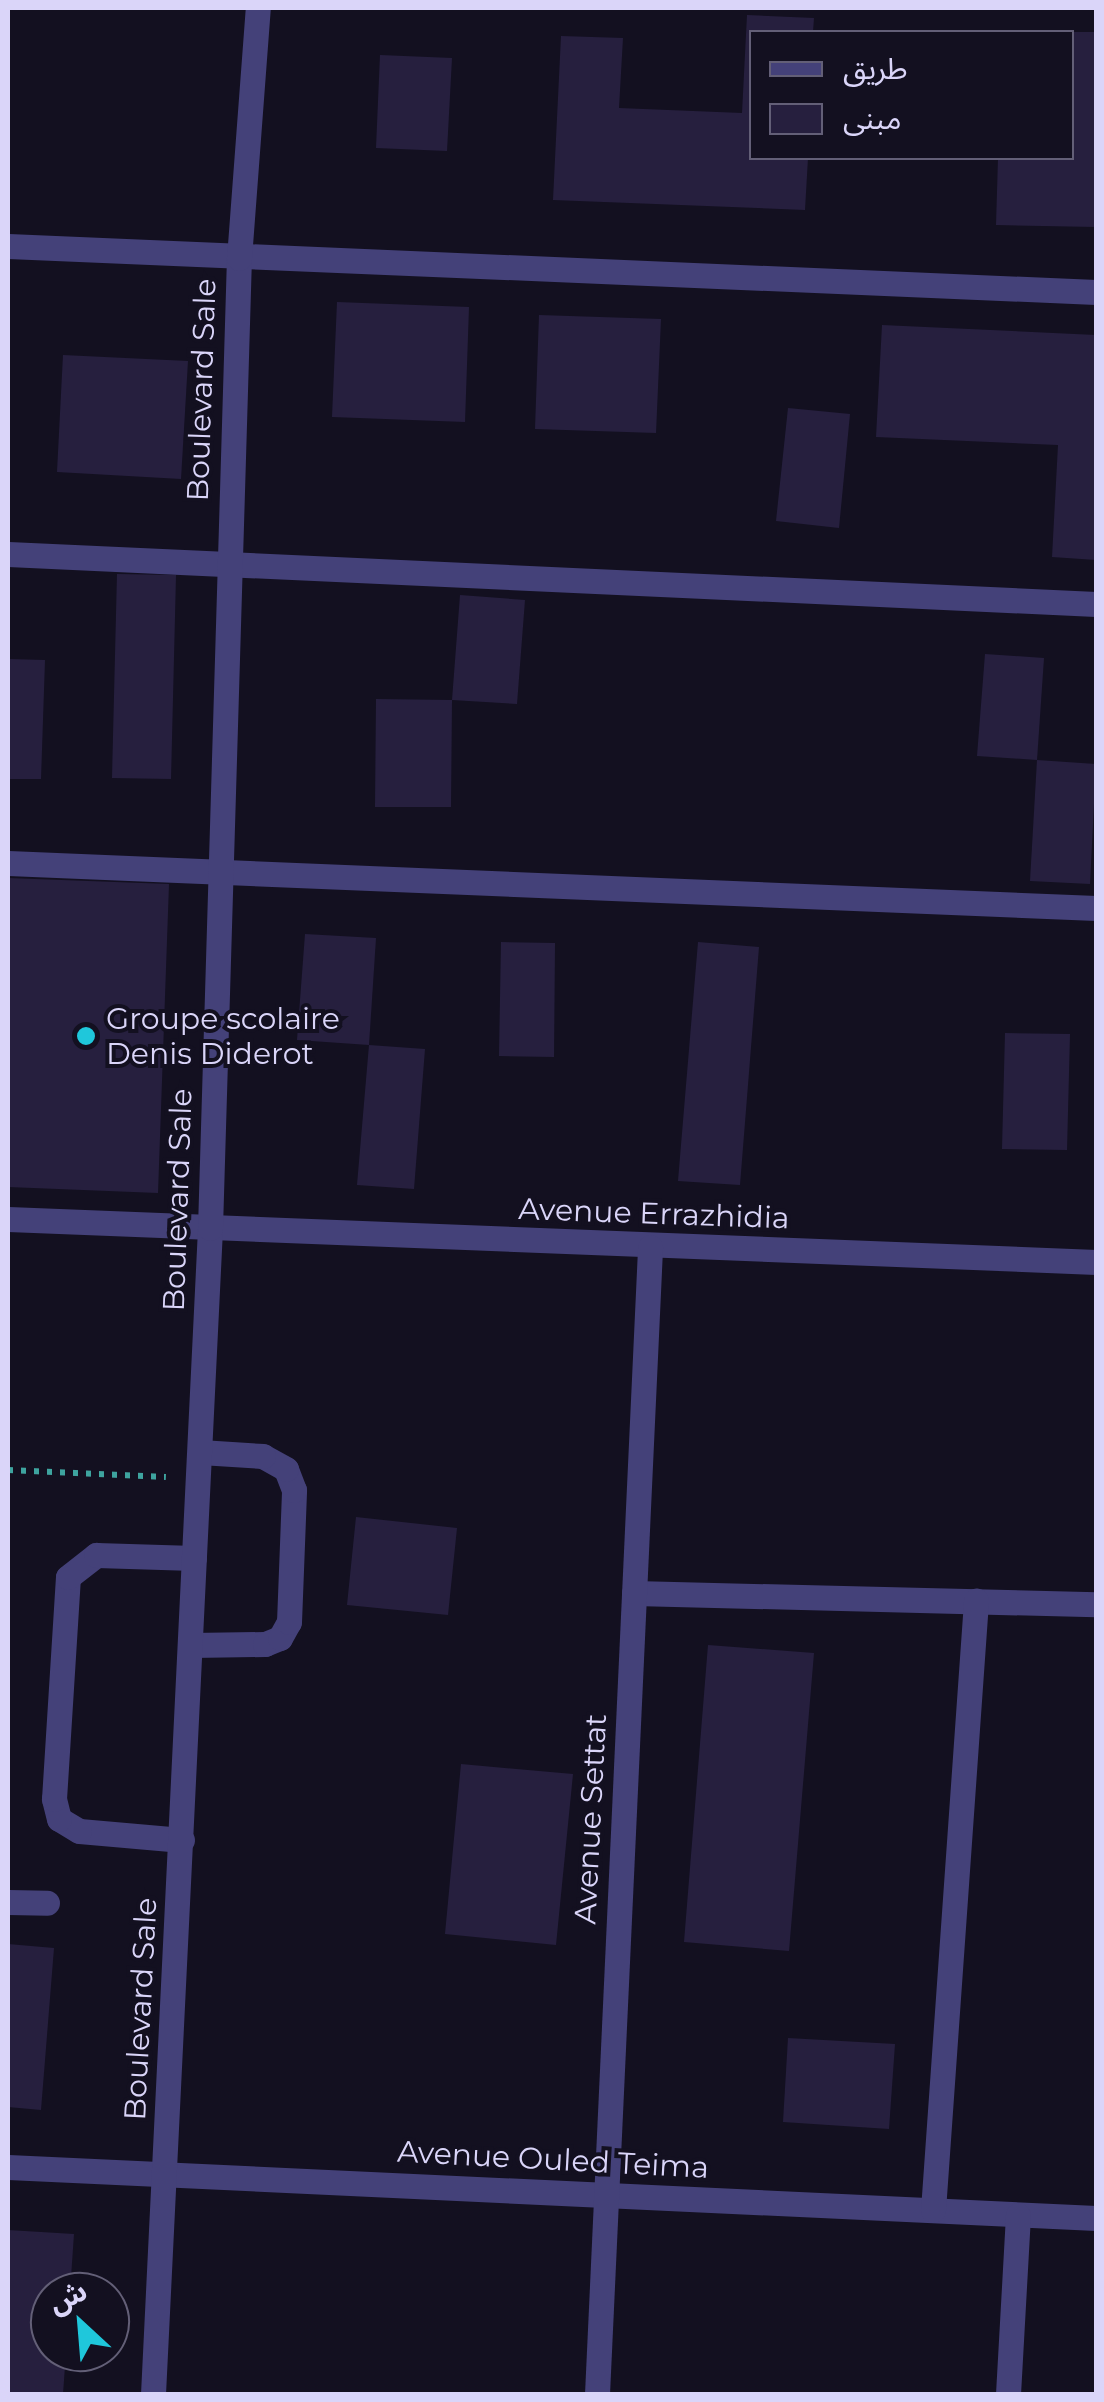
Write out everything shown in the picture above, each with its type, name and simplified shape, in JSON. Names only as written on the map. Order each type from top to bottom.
[{"type":"street","name":"Boulevard Sale","points":[[153,2394],[210,1228],[239,258],[258,8]]},
{"type":"street","points":[[8,246],[1096,292]]},
{"type":"street","points":[[8,554],[1096,604]]},
{"type":"street","points":[[8,863],[1096,908]]},
{"type":"street","name":"Avenue Errazhidia","points":[[8,1218],[650,1247],[1096,1262]]},
{"type":"street","name":"Avenue Settat","points":[[597,2394],[650,1247]]},
{"type":"street","points":[[190,1645],[265,1644],[280,1638],[289,1622],[294,1490],[286,1469],[264,1456],[200,1452]]},
{"type":"street","points":[[182,1840],[79,1831],[59,1819],[54,1799],[68,1577],[96,1555],[194,1558]]},
{"type":"street","points":[[634,1592],[1096,1604]]},
{"type":"street","points":[[933,2210],[976,1601]]},
{"type":"street","points":[[8,1902],[47,1903]]},
{"type":"street","name":"Avenue Ouled Teima","points":[[8,2167],[1096,2218]]},
{"type":"street","points":[[1008,2394],[1018,2214]]},
{"type":"path","points":[[8,1470],[198,1479]]},
{"type":"building","points":[[747,15],[814,18],[813,30],[749,30],[749,160],[808,160],[805,210],[553,200],[561,36],[623,38],[619,108],[742,113]]},
{"type":"building","points":[[1074,32],[1096,32],[1096,227],[996,225],[998,160],[1074,160]]},
{"type":"building","points":[[380,55],[452,58],[447,151],[376,148]]},
{"type":"building","points":[[337,302],[469,307],[465,422],[332,417]]},
{"type":"building","points":[[539,315],[661,319],[656,433],[535,429]]},
{"type":"building","points":[[882,325],[1096,335],[1096,560],[1052,557],[1058,445],[876,437]]},
{"type":"building","points":[[63,355],[188,361],[181,479],[57,472]]},
{"type":"building","points":[[788,408],[850,414],[839,528],[776,521]]},
{"type":"building","points":[[117,574],[176,575],[171,779],[112,778]]},
{"type":"building","points":[[460,595],[525,600],[517,704],[452,700]]},
{"type":"building","points":[[985,654],[1044,658],[1037,760],[977,756]]},
{"type":"building","points":[[8,659],[45,660],[41,779],[8,779]]},
{"type":"building","points":[[376,699],[452,700],[451,807],[375,807]]},
{"type":"building","points":[[1037,760],[1096,764],[1090,884],[1030,881]]},
{"type":"building","name":"Groupe scolaire Denis Diderot","points":[[8,878],[169,884],[158,1193],[8,1187]]},
{"type":"building","points":[[305,934],[376,938],[369,1045],[297,1040]]},
{"type":"building","points":[[501,942],[555,943],[554,1057],[499,1056]]},
{"type":"building","points":[[698,942],[759,947],[740,1185],[678,1181]]},
{"type":"building","points":[[1005,1033],[1070,1034],[1067,1150],[1002,1149]]},
{"type":"building","points":[[369,1045],[425,1049],[414,1189],[357,1185]]},
{"type":"building","points":[[356,1517],[457,1528],[448,1615],[347,1605]]},
{"type":"building","points":[[708,1645],[814,1653],[789,1951],[684,1942]]},
{"type":"building","points":[[461,1764],[573,1774],[556,1945],[445,1934]]},
{"type":"building","points":[[8,1944],[54,1948],[41,2110],[8,2107]]},
{"type":"building","points":[[788,2038],[895,2044],[889,2129],[783,2122]]},
{"type":"building","points":[[8,2230],[74,2234],[71,2272],[30,2272],[30,2372],[65,2372],[63,2394],[8,2394]]},
{"type":"place","name":"Groupe scolaire Denis Diderot","points":[[86,1036]]}]
